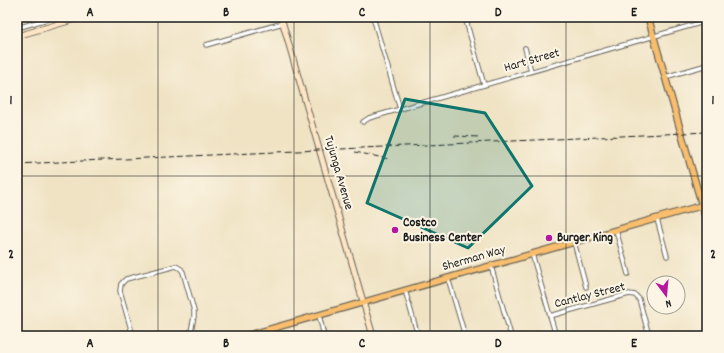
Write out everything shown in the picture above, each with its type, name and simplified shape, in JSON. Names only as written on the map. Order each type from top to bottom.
[{"type":"main road","points":[[648,17],[705,205],[707,223]]},
{"type":"main road","name":"Sherman Way","points":[[246,336],[705,205]]},
{"type":"street","points":[[36,17],[37,22]]},
{"type":"street","points":[[17,28],[54,17]]},
{"type":"street","points":[[17,36],[83,17]]},
{"type":"street","name":"Tujunga Avenue","points":[[282,17],[373,336]]},
{"type":"street","points":[[373,17],[400,109]]},
{"type":"street","points":[[465,17],[484,85]]},
{"type":"street","points":[[696,17],[698,23]]},
{"type":"street","name":"Hart Street","points":[[363,122],[369,118],[707,21]]},
{"type":"street","points":[[206,45],[283,23]]},
{"type":"street","points":[[524,48],[531,71]]},
{"type":"street","points":[[666,77],[707,65]]},
{"type":"street","points":[[657,219],[667,256]]},
{"type":"street","points":[[616,230],[628,274]]},
{"type":"street","points":[[574,242],[586,287]]},
{"type":"street","points":[[532,254],[556,336]]},
{"type":"street","points":[[133,336],[120,291],[121,284],[126,279],[173,266],[179,266],[183,272],[194,311],[190,336]]},
{"type":"street","points":[[490,266],[511,336]]},
{"type":"street","points":[[448,278],[465,336]]},
{"type":"street","points":[[405,290],[418,336]]},
{"type":"street","name":"Cantlay Street","points":[[550,316],[629,294],[636,295],[639,299],[649,336]]},
{"type":"street","points":[[318,315],[324,336]]},
{"type":"highlighted area","points":[[405,99],[485,113],[532,186],[468,248],[367,203]]},
{"type":"railway","points":[[17,164],[707,132]]},
{"type":"railway","points":[[454,136],[480,137]]},
{"type":"railway","points":[[702,153],[707,149]]},
{"type":"railway","points":[[355,152],[389,159]]},
{"type":"place","name":"Costco Business Center","points":[[395,230]]},
{"type":"place","name":"Burger King","points":[[549,238]]}]
